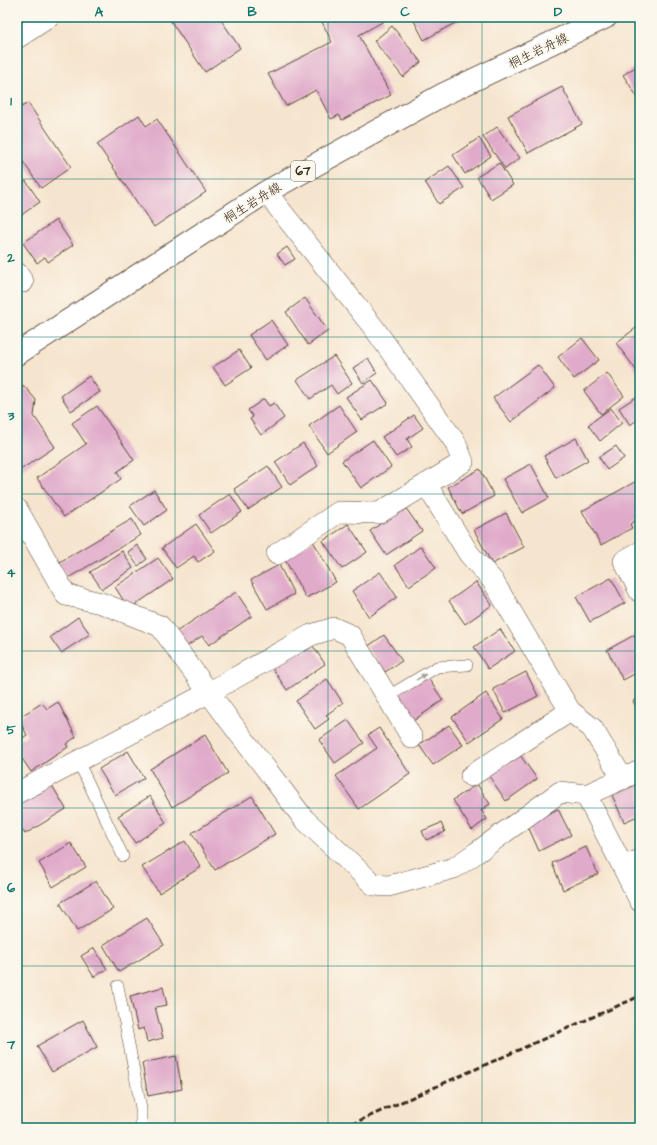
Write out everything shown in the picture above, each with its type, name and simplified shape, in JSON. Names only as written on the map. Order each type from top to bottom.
[{"type":"main road","name":"桐生岩舟線","points":[[17,354],[266,192],[444,94],[606,17]]},
{"type":"street","points":[[17,38],[49,17]]},
{"type":"street","points":[[266,192],[374,328],[455,442],[463,462],[379,513],[339,512],[277,554]]},
{"type":"street","points":[[17,509],[66,595],[101,603],[160,626],[304,818],[374,885],[389,886],[454,868],[476,854],[560,792],[586,795],[632,775],[592,728],[570,711],[493,581],[470,554],[426,484]]},
{"type":"street","points":[[640,552],[624,561],[640,592]]},
{"type":"street","points":[[17,793],[210,692],[311,635],[334,628],[350,635],[412,738]]},
{"type":"street","points":[[471,776],[570,711]]},
{"type":"street","points":[[586,795],[632,863],[640,901]]},
{"type":"lane","points":[[387,697],[437,667],[467,665]]},
{"type":"lane","points":[[78,761],[123,856]]},
{"type":"lane","points":[[118,986],[141,1108],[141,1128]]},
{"type":"building","points":[[168,17],[219,17],[240,48],[205,72]]},
{"type":"building","points":[[328,17],[382,17],[384,21],[359,35],[391,95],[342,120],[339,115],[331,119],[316,90],[286,106],[268,74],[332,42],[321,20]]},
{"type":"building","points":[[412,17],[466,17],[424,40]]},
{"type":"building","points":[[392,26],[421,62],[403,77],[374,41]]},
{"type":"building","points":[[640,64],[640,101],[623,75]]},
{"type":"building","points":[[562,87],[582,124],[528,153],[508,116]]},
{"type":"building","points":[[28,103],[71,167],[41,188],[17,153],[17,110]]},
{"type":"building","points":[[139,115],[146,126],[157,119],[206,192],[154,227],[97,144]]},
{"type":"building","points":[[497,127],[520,158],[505,169],[483,137]]},
{"type":"building","points":[[479,138],[491,156],[465,174],[453,155]]},
{"type":"building","points":[[499,163],[513,185],[491,199],[477,177]]},
{"type":"building","points":[[449,166],[464,188],[439,204],[425,182]]},
{"type":"building","points":[[26,181],[40,202],[17,218],[17,187]]},
{"type":"building","points":[[56,220],[73,245],[48,262],[45,257],[37,263],[23,243]]},
{"type":"building","points":[[287,247],[295,259],[285,265],[277,254]]},
{"type":"building","points":[[305,298],[328,331],[308,345],[286,312]]},
{"type":"building","points":[[271,320],[288,345],[266,360],[249,335]]},
{"type":"building","points":[[640,325],[640,375],[616,343]]},
{"type":"building","points":[[582,338],[599,360],[574,379],[558,357]]},
{"type":"building","points":[[239,350],[251,368],[225,385],[213,367]]},
{"type":"building","points":[[334,356],[352,383],[337,394],[331,385],[310,399],[297,380]]},
{"type":"building","points":[[368,358],[377,373],[363,383],[353,368]]},
{"type":"building","points":[[538,365],[555,388],[511,422],[493,398]]},
{"type":"building","points":[[607,373],[624,396],[601,414],[584,391]]},
{"type":"building","points":[[89,376],[100,392],[71,411],[61,396]]},
{"type":"building","points":[[372,380],[388,403],[362,420],[346,397]]},
{"type":"building","points":[[17,382],[25,387],[36,400],[34,416],[55,447],[17,472]]},
{"type":"building","points":[[636,397],[640,403],[640,418],[630,425],[619,408]]},
{"type":"building","points":[[264,399],[269,406],[274,403],[284,418],[261,435],[250,419],[253,417],[248,410]]},
{"type":"building","points":[[339,405],[357,432],[327,453],[309,426]]},
{"type":"building","points":[[97,406],[134,460],[117,472],[121,479],[64,517],[37,478],[86,444],[72,423]]},
{"type":"building","points":[[611,408],[622,423],[600,441],[588,425]]},
{"type":"building","points":[[414,415],[423,428],[407,439],[412,447],[396,457],[382,437]]},
{"type":"building","points":[[576,438],[588,460],[556,478],[544,456]]},
{"type":"building","points":[[373,440],[391,467],[361,488],[342,461]]},
{"type":"building","points":[[303,443],[318,466],[290,485],[275,462]]},
{"type":"building","points":[[616,446],[624,458],[607,470],[599,457]]},
{"type":"building","points":[[531,464],[549,498],[522,513],[503,479]]},
{"type":"building","points":[[268,466],[282,487],[248,510],[234,489]]},
{"type":"building","points":[[480,469],[494,496],[462,514],[448,487]]},
{"type":"building","points":[[640,479],[640,518],[630,524],[632,528],[601,545],[582,511]]},
{"type":"building","points":[[154,490],[167,510],[144,526],[130,506]]},
{"type":"building","points":[[230,494],[242,512],[211,533],[199,515]]},
{"type":"building","points":[[405,507],[422,531],[386,555],[370,531]]},
{"type":"building","points":[[506,513],[524,547],[492,564],[474,530]]},
{"type":"building","points":[[132,519],[141,535],[68,578],[58,563]]},
{"type":"building","points":[[196,524],[215,551],[198,562],[194,556],[176,568],[162,548]]},
{"type":"building","points":[[348,524],[367,552],[342,569],[323,541]]},
{"type":"building","points":[[313,541],[336,582],[306,598],[284,558]]},
{"type":"building","points":[[137,545],[147,559],[138,566],[128,552]]},
{"type":"building","points":[[421,546],[436,568],[409,586],[395,565]]},
{"type":"building","points":[[122,551],[133,568],[102,589],[90,572]]},
{"type":"building","points":[[158,558],[173,579],[129,609],[115,587]]},
{"type":"building","points":[[279,565],[294,594],[267,609],[251,580]]},
{"type":"building","points":[[380,572],[397,597],[369,617],[352,591]]},
{"type":"building","points":[[611,578],[625,603],[590,622],[576,597]]},
{"type":"building","points":[[476,582],[492,605],[465,624],[449,601]]},
{"type":"building","points":[[236,592],[252,616],[209,645],[202,636],[183,649],[173,634]]},
{"type":"building","points":[[78,617],[90,634],[61,653],[50,637]]},
{"type":"building","points":[[500,629],[515,651],[488,669],[474,647]]},
{"type":"building","points":[[638,633],[640,635],[640,671],[623,680],[607,650]]},
{"type":"building","points":[[384,635],[402,661],[385,672],[367,647]]},
{"type":"building","points":[[313,646],[325,664],[287,690],[272,668],[301,648],[304,652]]},
{"type":"building","points":[[526,672],[538,696],[505,713],[493,689]]},
{"type":"building","points":[[426,675],[443,700],[413,721],[396,696]]},
{"type":"building","points":[[327,679],[343,703],[326,715],[329,719],[315,729],[296,701]]},
{"type":"building","points":[[486,693],[503,719],[469,742],[452,717]]},
{"type":"building","points":[[640,697],[640,716],[633,701]]},
{"type":"building","points":[[58,702],[76,737],[66,744],[68,747],[31,772],[17,751],[17,742],[27,735],[18,718],[42,703],[47,709]]},
{"type":"building","points":[[348,720],[364,743],[335,763],[319,740]]},
{"type":"building","points":[[449,725],[463,745],[433,765],[419,745]]},
{"type":"building","points":[[379,728],[410,774],[359,809],[336,776],[377,748],[368,735]]},
{"type":"building","points":[[205,735],[228,773],[172,807],[150,769]]},
{"type":"building","points":[[128,751],[144,778],[115,795],[99,769]]},
{"type":"building","points":[[520,755],[537,779],[506,801],[489,776]]},
{"type":"building","points":[[50,782],[66,809],[25,834],[17,820],[17,802]]},
{"type":"building","points":[[640,783],[640,815],[624,822],[612,795]]},
{"type":"building","points":[[477,784],[490,804],[481,810],[487,819],[472,830],[453,800]]},
{"type":"building","points":[[150,796],[166,823],[135,843],[118,816]]},
{"type":"building","points":[[252,796],[275,834],[215,870],[192,833]]},
{"type":"building","points":[[558,809],[571,835],[539,851],[527,824]]},
{"type":"building","points":[[441,823],[445,832],[426,840],[422,831]]},
{"type":"building","points":[[185,841],[201,867],[159,893],[142,867]]},
{"type":"building","points":[[71,843],[86,867],[53,887],[39,863]]},
{"type":"building","points":[[586,847],[598,874],[563,890],[552,863]]},
{"type":"building","points":[[96,881],[113,909],[77,931],[60,903]]},
{"type":"building","points":[[147,918],[164,945],[119,972],[103,945]]},
{"type":"building","points":[[94,948],[107,969],[94,977],[81,956]]},
{"type":"building","points":[[163,987],[167,1005],[155,1007],[163,1038],[147,1042],[144,1028],[138,1030],[130,996]]},
{"type":"building","points":[[83,1020],[97,1047],[52,1072],[37,1046]]},
{"type":"building","points":[[176,1056],[182,1089],[148,1096],[142,1063]]},
{"type":"railway","points":[[343,1128],[640,996]]}]
